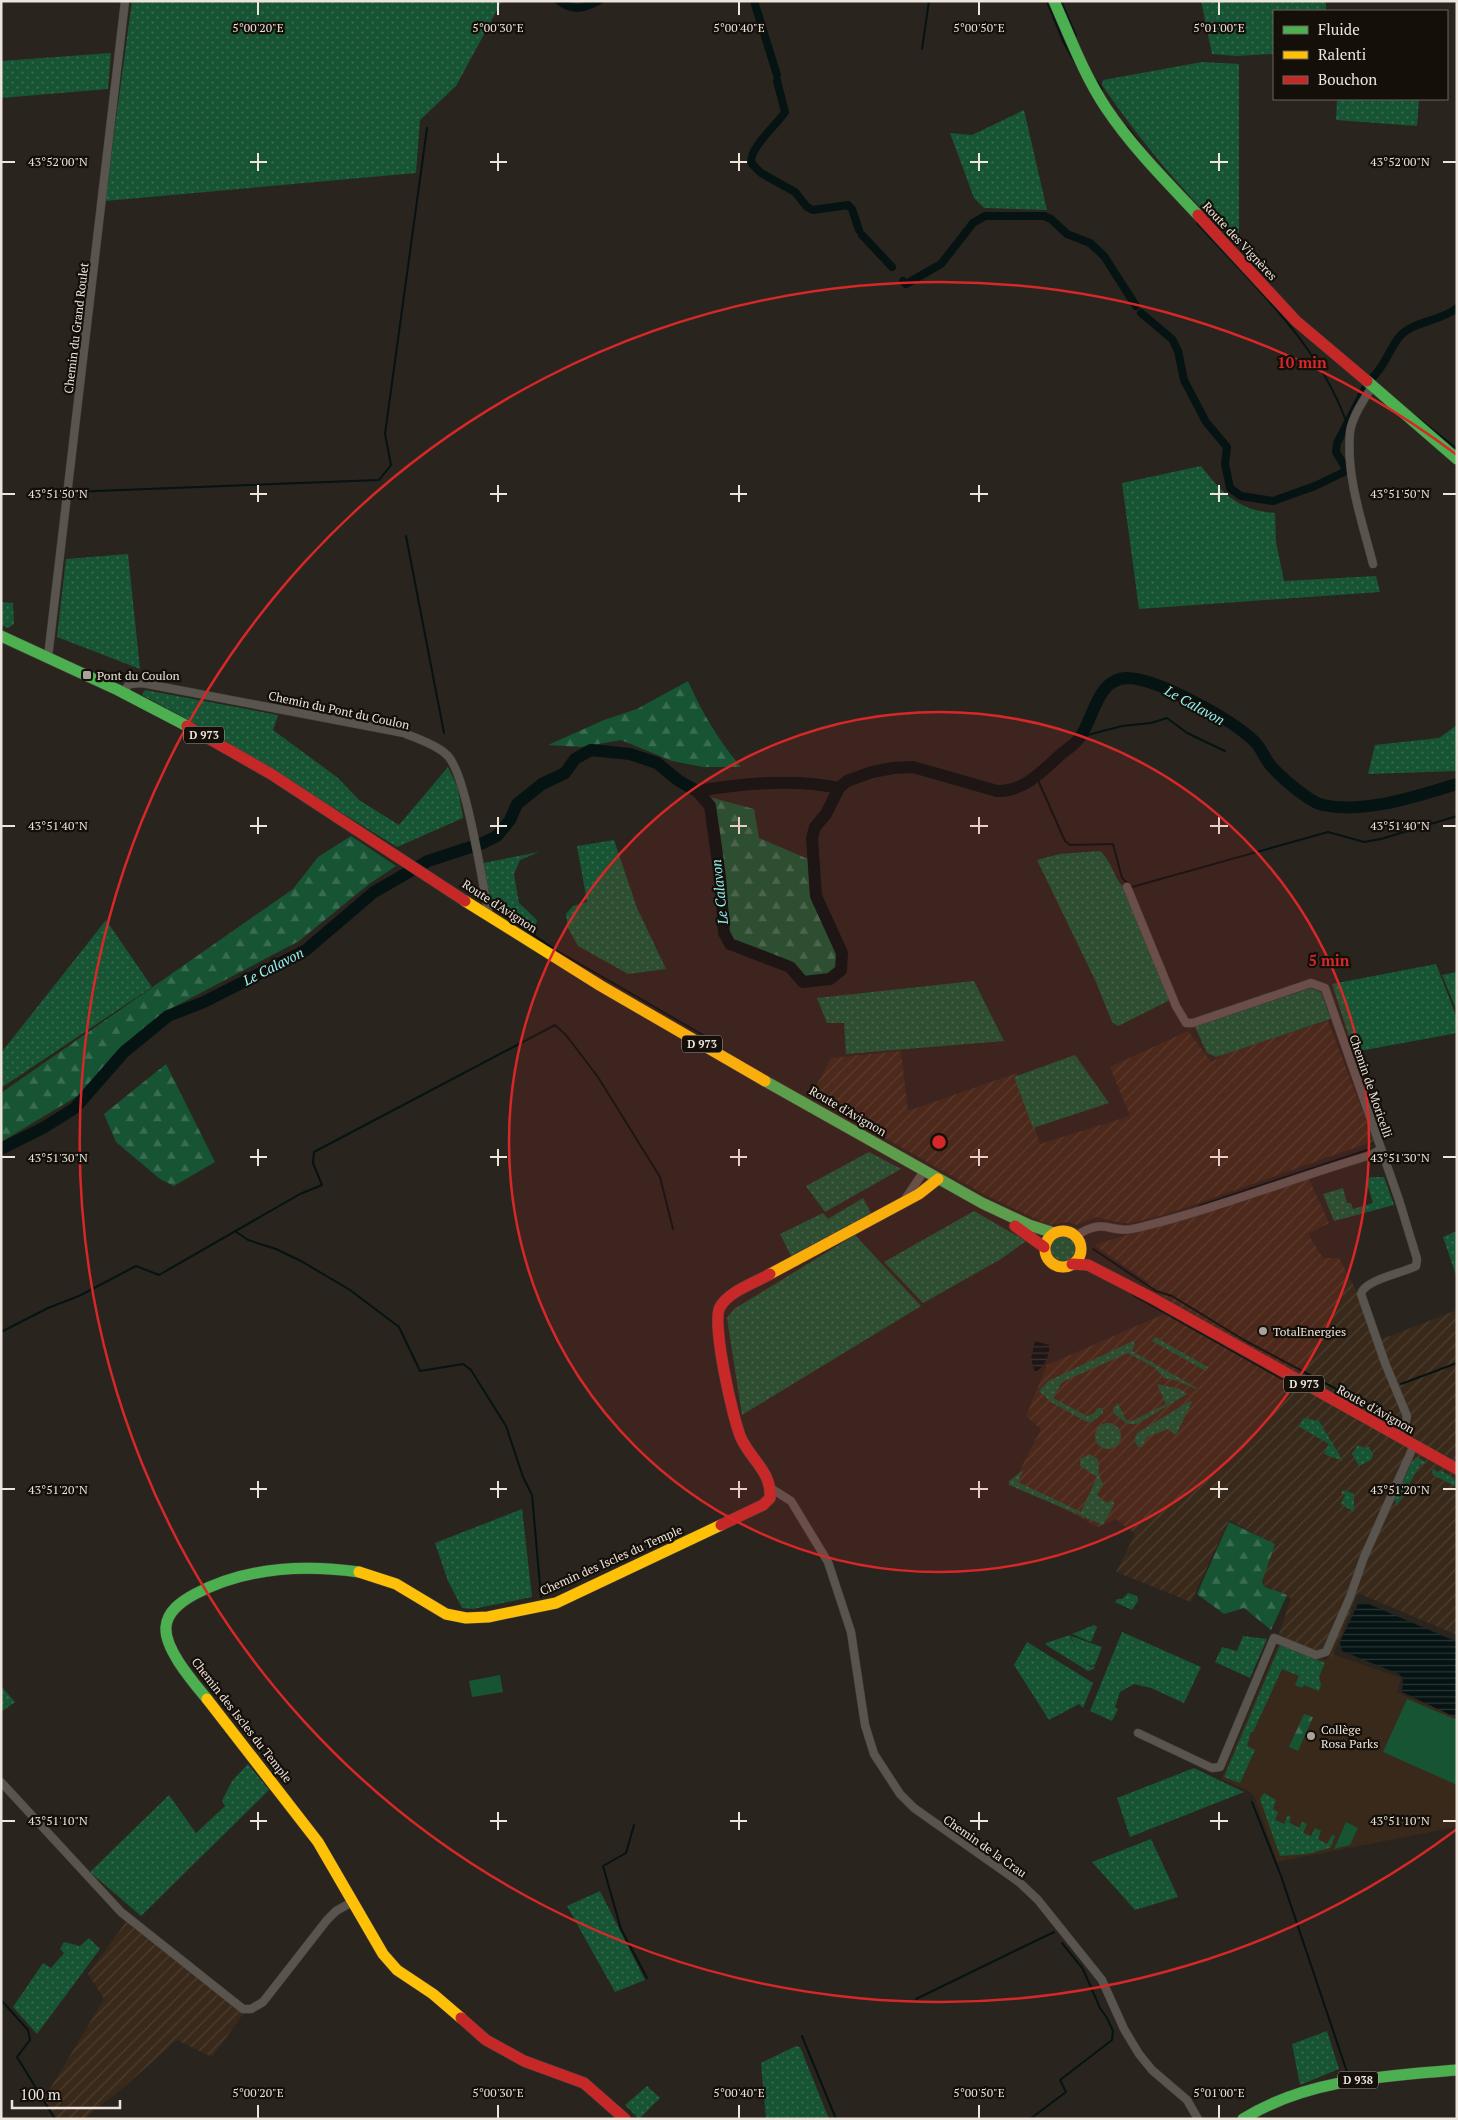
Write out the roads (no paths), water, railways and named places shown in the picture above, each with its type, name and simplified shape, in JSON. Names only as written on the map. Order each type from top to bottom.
[{"type":"street","name":"Chemin du Grand Roulet","points":[[48,657],[126,1]]},
{"type":"street","name":"Route des Vignères","points":[[1054,1],[1092,86],[1138,152],[1296,322],[1457,459]]},
{"type":"street","points":[[1369,385],[1350,431],[1353,490],[1373,564]]},
{"type":"street","name":"Route d'Avignon","points":[[1,636],[123,693],[228,748],[621,997],[982,1203],[1034,1227],[1054,1233]]},
{"type":"street","name":"Chemin du Pont du Coulon","points":[[123,693],[129,684],[142,683],[404,733],[424,741],[447,756],[461,782],[489,915]]},
{"type":"street","name":"Chemin de Moricelli","points":[[1127,887],[1176,1006],[1186,1023],[1193,1023],[1312,984],[1325,988],[1417,1260],[1416,1266],[1367,1285],[1361,1294],[1385,1363],[1407,1416],[1405,1425],[1398,1437]]},
{"type":"street","points":[[1078,1241],[1066,1231],[1054,1233],[1046,1240],[1044,1247],[1046,1257],[1053,1264],[1064,1267],[1072,1264],[1079,1257],[1078,1241],[1089,1228],[1101,1225],[1131,1230],[1371,1155],[1381,1149]]},
{"type":"street","points":[[901,1203],[914,1188],[924,1171]]},
{"type":"street","points":[[772,1489],[770,1480],[744,1443],[732,1414],[718,1318],[719,1308],[730,1296],[919,1194],[938,1179]]},
{"type":"street","name":"Route d'Avignon","points":[[982,1203],[1044,1247]]},
{"type":"street","name":"Route d'Avignon","points":[[1078,1241],[1086,1253],[1152,1298]]},
{"type":"street","name":"Route d'Avignon","points":[[1072,1264],[1088,1265],[1152,1298],[1457,1470]]},
{"type":"street","points":[[1138,1733],[1212,1768],[1220,1767],[1274,1638],[1316,1655],[1322,1655],[1326,1652],[1350,1597],[1364,1557],[1414,1446]]},
{"type":"street","name":"Chemin de la Crau","points":[[772,1489],[791,1501],[828,1562],[851,1632],[865,1725],[874,1754],[900,1794],[919,1812],[1019,1882],[1038,1900],[1102,1980],[1124,2029],[1139,2054],[1152,2070],[1187,2100],[1198,2119]]},
{"type":"street","name":"Chemin des Iscles du Temple","points":[[625,2119],[584,2083],[524,2061],[486,2040],[432,1994],[397,1970],[383,1954],[318,1842],[299,1815],[186,1674],[168,1640],[165,1629],[174,1606],[233,1577],[260,1571],[325,1569],[374,1574],[397,1584],[432,1609],[445,1614],[466,1618],[536,1608],[556,1603],[748,1513],[763,1505],[770,1498],[772,1489]]},
{"type":"street","points":[[1,1782],[121,1912],[244,2009],[251,2009],[262,2002],[327,1920],[352,1902]]},
{"type":"street","name":"D 938","points":[[1243,2119],[1267,2105],[1312,2090],[1358,2080],[1457,2070]]},
{"type":"street","name":"D 938","points":[[1254,2119],[1268,2110],[1312,2090]]},
{"type":"waterway","points":[[559,1],[574,8],[589,6],[599,1]]},
{"type":"waterway","points":[[754,1],[777,75]]},
{"type":"waterway","points":[[922,49],[929,1]]},
{"type":"waterway","points":[[1047,1],[1064,43],[1081,73]]},
{"type":"waterway","points":[[1061,1],[1076,36]]},
{"type":"waterway","points":[[777,81],[785,112],[758,144],[754,151],[752,164],[761,173],[795,192],[807,207],[813,210],[848,205],[852,209],[859,230]]},
{"type":"waterway","points":[[1097,81],[1102,90]]},
{"type":"waterway","points":[[1127,127],[1147,153]]},
{"type":"waterway","points":[[71,492],[379,480],[391,465],[385,434],[427,128]]},
{"type":"waterway","points":[[903,281],[906,284],[941,264],[973,223],[985,216],[1044,216],[1051,219],[1067,234],[1090,243],[1104,256],[1136,306]]},
{"type":"waterway","points":[[1197,223],[1260,291],[1301,340],[1319,366],[1334,393],[1346,421]]},
{"type":"waterway","points":[[862,235],[892,267]]},
{"type":"waterway","points":[[1370,380],[1380,369],[1401,335],[1407,330],[1443,316],[1457,308]]},
{"type":"waterway","points":[[1141,313],[1172,339],[1178,351],[1184,380],[1206,422],[1227,447],[1225,464],[1230,488],[1241,496],[1273,501],[1315,486],[1344,472],[1345,467],[1336,452],[1337,443],[1366,387]]},
{"type":"waterway","points":[[1414,415],[1457,449]]},
{"type":"waterway","points":[[406,536],[444,733]]},
{"type":"waterway","name":"Le Calavon","points":[[1,1149],[43,1128],[75,1108],[124,1052],[168,1016],[204,1002],[306,950],[374,892],[428,861],[483,843],[497,836],[510,820],[517,804],[542,784],[565,773],[575,759],[591,750],[630,754],[657,763],[679,781],[697,791],[710,806],[720,877],[724,933],[730,944],[790,967],[803,982],[830,979],[841,970],[842,953],[816,896],[812,838],[815,827],[826,814],[839,788],[847,781],[872,772],[913,767],[997,791],[1016,788],[1039,774],[1078,740],[1102,692],[1117,680],[1127,678],[1157,685],[1175,692],[1213,712],[1255,742],[1276,772],[1303,795],[1323,805],[1339,807],[1373,805],[1408,798],[1457,784]]},
{"type":"waterway","points":[[1080,737],[1122,726],[1151,723],[1167,718],[1187,733],[1225,751]]},
{"type":"waterway","points":[[1037,778],[1065,841],[1070,845],[1113,844],[1122,878],[1132,887],[1328,832],[1364,842],[1381,839],[1457,816]]},
{"type":"waterway","points":[[697,791],[786,782],[839,788]]},
{"type":"waterway","points":[[494,908],[554,949],[722,1046]]},
{"type":"waterway","points":[[1,1332],[48,1308],[79,1296],[136,1266],[159,1275],[300,1194],[322,1185],[313,1163],[314,1152],[555,1025],[566,1035],[598,1077],[660,1177],[673,1229]]},
{"type":"waterway","points":[[1199,1206],[1367,1150]]},
{"type":"waterway","points":[[235,1231],[248,1240],[276,1249],[301,1261],[350,1290],[399,1327],[420,1371],[463,1364],[471,1370],[506,1426],[523,1477],[532,1495],[541,1597]]},
{"type":"waterway","points":[[1093,1249],[1156,1291],[1172,1296],[1244,1340],[1357,1400]]},
{"type":"waterway","points":[[1133,1295],[1298,1388]]},
{"type":"waterway","points":[[1401,1384],[1457,1363]]},
{"type":"waterway","points":[[1252,1802],[1281,1876],[1347,2072]]},
{"type":"waterway","points":[[634,1825],[626,1853],[603,1866],[621,1929],[647,1978]]},
{"type":"waterway","points":[[916,1999],[1054,1932]]},
{"type":"waterway","points":[[1030,2119],[1066,2092],[1060,2080],[1112,2040],[1113,2031],[1100,2008],[1083,1969],[1062,1943]]},
{"type":"waterway","points":[[1,2000],[28,2030],[30,2040],[17,2057],[55,2119]]},
{"type":"waterway","points":[[802,2036],[836,2119]]},
{"type":"place","name":"Pont du Coulon","points":[[87,675]]},
{"type":"place","name":"TotalEnergies","points":[[1263,1331]]},
{"type":"place","name":"Collège Rosa Parks","points":[[1311,1736]]}]
